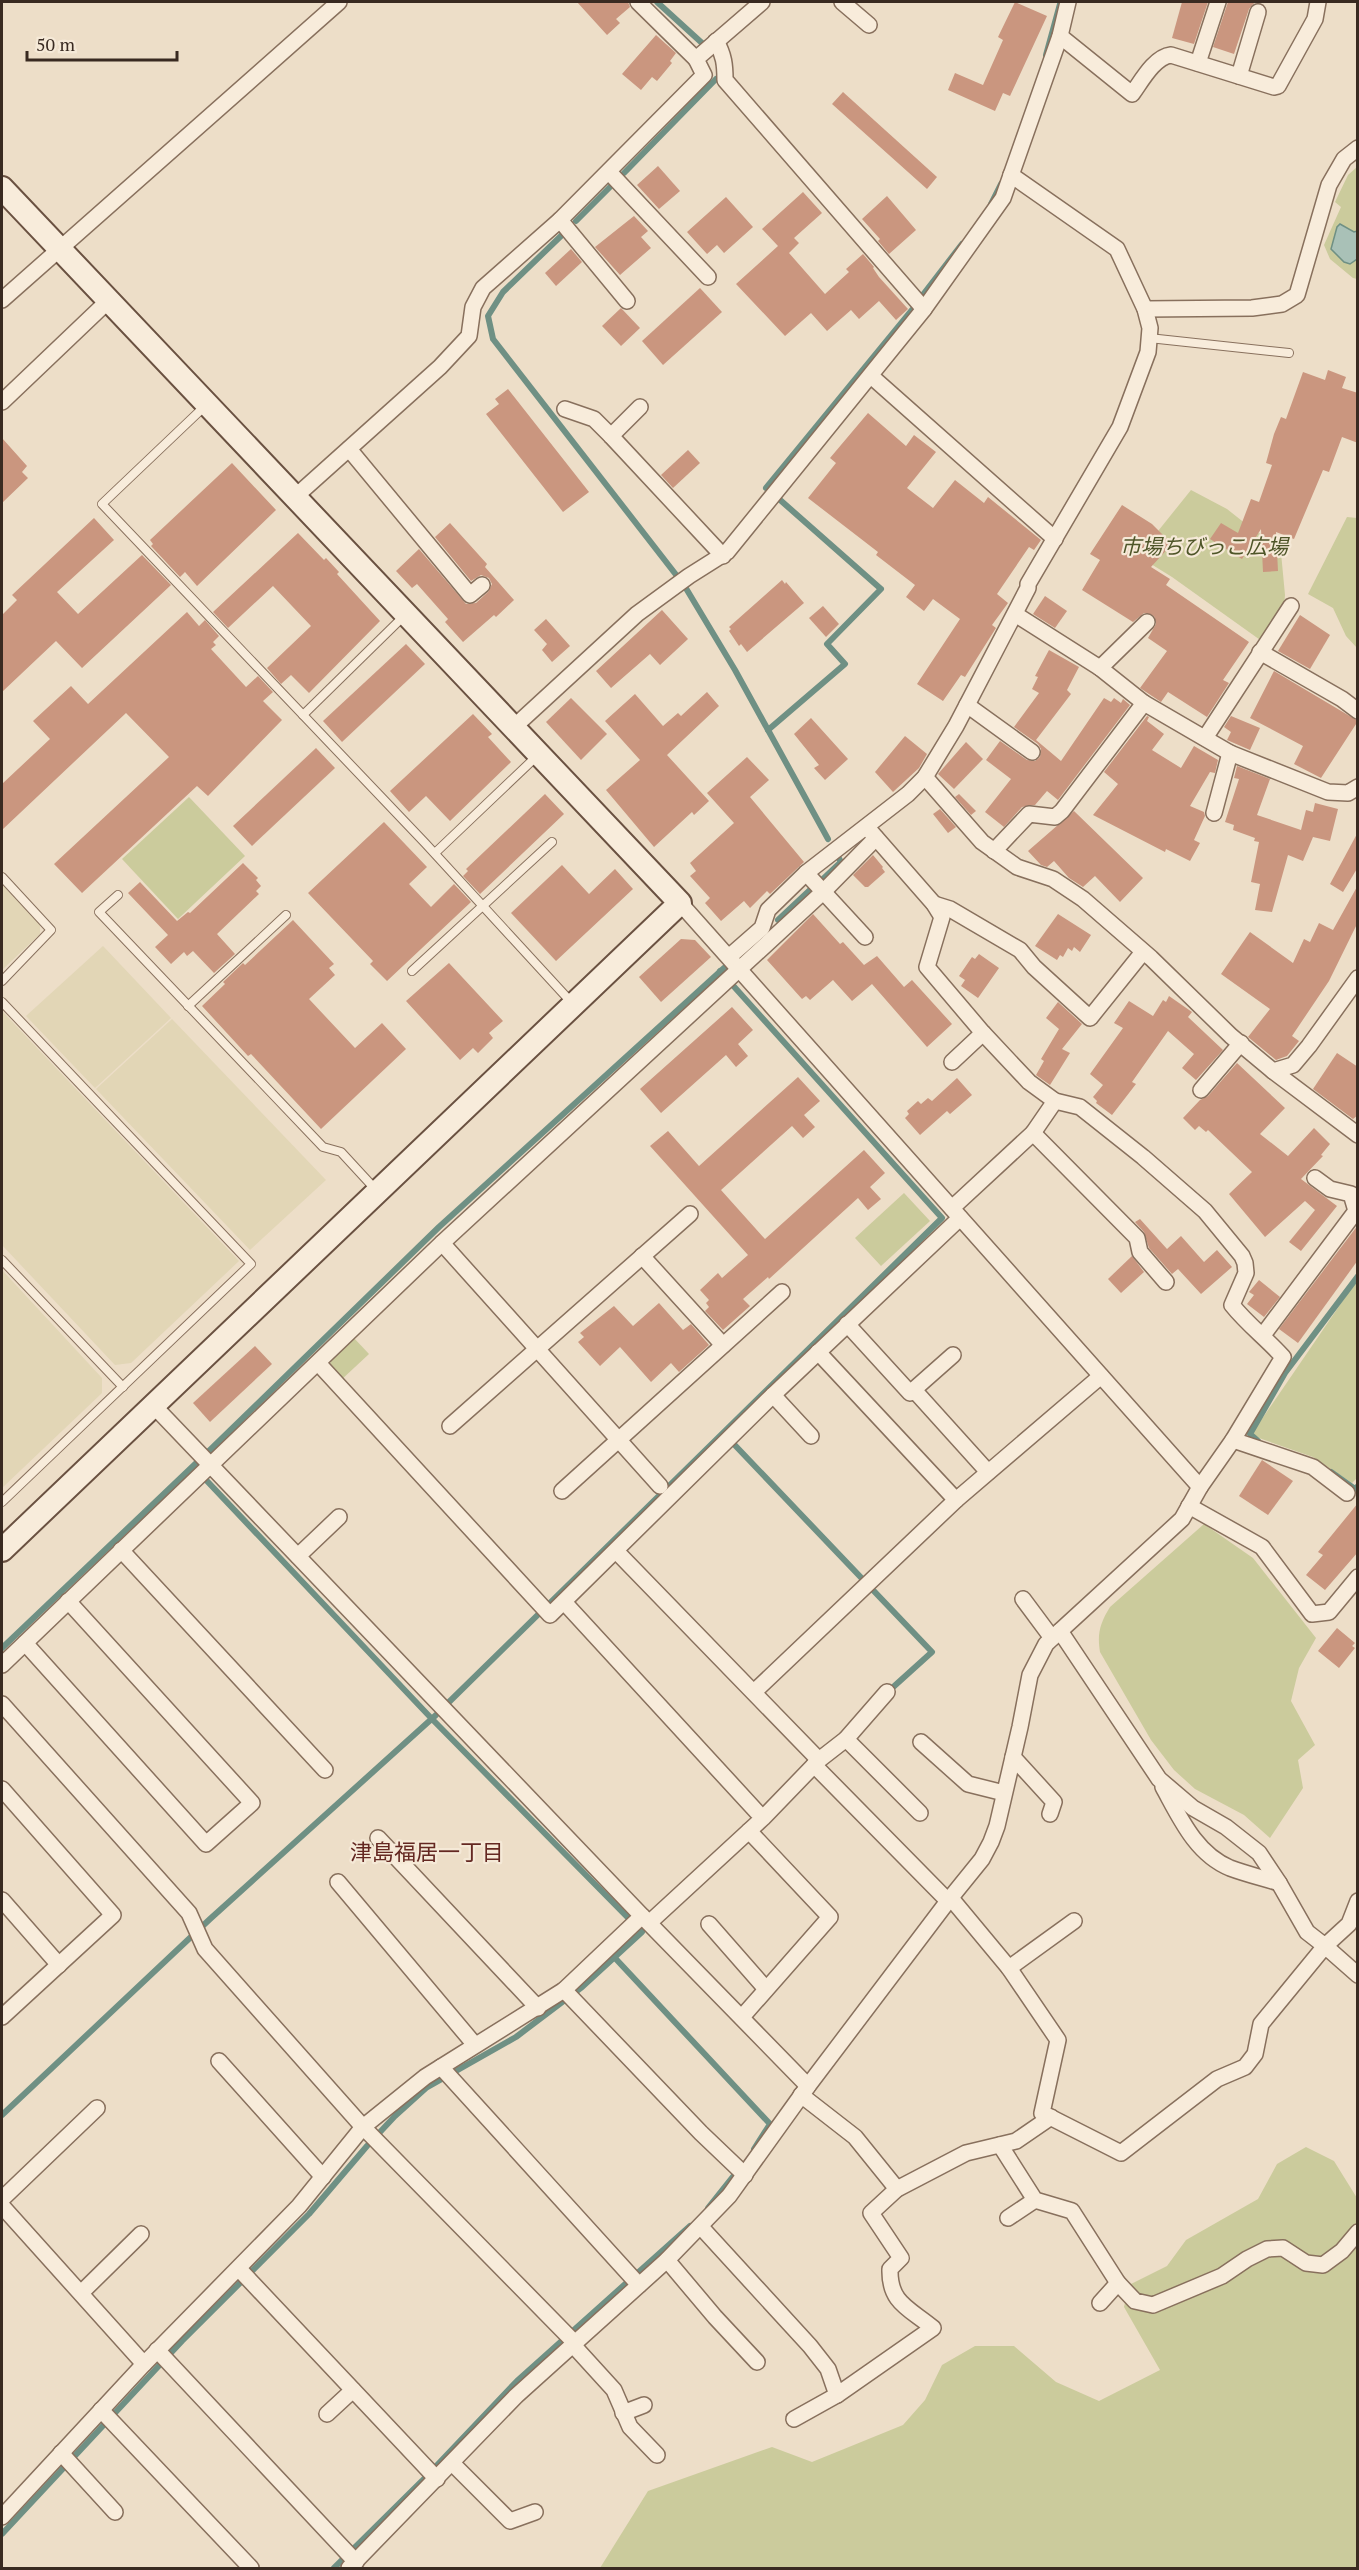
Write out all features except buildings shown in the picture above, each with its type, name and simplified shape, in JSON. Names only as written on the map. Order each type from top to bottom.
[{"type":"street","points":[[2,300],[339,2]]},
{"type":"street","points":[[296,498],[440,367],[469,336],[472,307],[483,288],[560,220],[704,75],[696,59],[638,2]]},
{"type":"street","points":[[696,59],[762,2]]},
{"type":"street","points":[[842,2],[869,25]]},
{"type":"street","points":[[514,728],[638,614],[688,576],[723,556],[924,309],[1003,198],[1060,36],[1068,2]]},
{"type":"street","points":[[1198,63],[1218,2]]},
{"type":"street","points":[[1060,36],[1132,94],[1164,56],[1171,55],[1274,87],[1278,86],[1315,19],[1318,2]]},
{"type":"street","points":[[1239,76],[1258,12]]},
{"type":"street","points":[[716,41],[723,53],[724,80],[924,309]]},
{"type":"street","points":[[1145,309],[1252,308],[1282,304],[1297,295],[1329,185],[1344,159],[1358,148]]},
{"type":"street","points":[[609,172],[708,277]]},
{"type":"street","points":[[730,956],[762,928],[768,910],[806,873],[908,794],[925,777],[967,705],[1015,614],[1028,584],[1120,427],[1148,352],[1150,328],[1145,309],[1117,249],[1011,175]]},
{"type":"street","points":[[2,188],[730,956],[731,976],[956,1213],[1200,1487]]},
{"type":"street","points":[[560,220],[627,301]]},
{"type":"street","points":[[2,402],[108,301]]},
{"type":"street","points":[[870,376],[1055,539]]},
{"type":"street","points":[[611,436],[640,407]]},
{"type":"street","points":[[565,409],[594,419],[723,556]]},
{"type":"street","points":[[349,449],[424,527],[470,595],[482,585]]},
{"type":"street","points":[[1205,738],[1291,606]]},
{"type":"street","points":[[1015,614],[1100,668],[1144,703],[1230,753],[1328,792],[1348,793],[1358,787]]},
{"type":"street","points":[[1100,668],[1147,622]]},
{"type":"street","points":[[1260,652],[1342,699],[1358,711]]},
{"type":"street","points":[[994,851],[1029,814],[1055,817],[1062,811],[1144,703]]},
{"type":"street","points":[[967,705],[1032,752]]},
{"type":"street","points":[[1214,813],[1230,753]]},
{"type":"street","points":[[925,777],[982,842],[1017,867],[1053,879],[1083,899],[1143,951],[1272,1071],[1358,1135]]},
{"type":"street","points":[[163,2356],[351,2560],[571,2339],[635,2280],[667,2260],[729,2196],[741,2172],[982,1859],[992,1842],[1030,1675],[1046,1644],[1182,1519],[1283,1357],[1263,1335],[1250,1327],[1232,1305],[1246,1273],[1245,1263],[1242,1256],[1205,1211],[1080,1107],[1055,1101],[1029,1082],[983,1033],[927,967],[942,917],[934,904],[866,825]]},
{"type":"street","points":[[2,1665],[209,1463],[318,1363],[442,1243],[823,892],[876,838]]},
{"type":"street","points":[[806,873],[865,937]]},
{"type":"street","points":[[3,1545],[680,903]]},
{"type":"street","points":[[934,904],[950,909],[1020,950],[1034,967],[1090,1018],[1143,951]]},
{"type":"street","points":[[1272,1071],[1293,1065],[1358,978]]},
{"type":"street","points":[[952,1062],[983,1033]]},
{"type":"street","points":[[1201,1090],[1241,1043]]},
{"type":"street","points":[[318,1363],[550,1616],[847,1324],[956,1213],[1033,1133],[1055,1101]]},
{"type":"street","points":[[1033,1133],[1137,1238],[1140,1252],[1166,1282]]},
{"type":"street","points":[[1263,1335],[1356,1211],[1351,1194],[1330,1190],[1315,1178]]},
{"type":"street","points":[[450,1426],[690,1214]]},
{"type":"street","points":[[442,1243],[660,1486]]},
{"type":"street","points":[[642,1256],[723,1345]]},
{"type":"street","points":[[562,1491],[782,1292]]},
{"type":"street","points":[[847,1324],[910,1393],[953,1355]]},
{"type":"street","points":[[818,1352],[956,1500]]},
{"type":"street","points":[[753,1692],[956,1500],[1101,1376]]},
{"type":"street","points":[[914,1390],[988,1473]]},
{"type":"street","points":[[773,1395],[811,1436]]},
{"type":"street","points":[[153,1405],[298,1556],[640,1922],[742,2017],[804,2090],[855,2137],[897,2189]]},
{"type":"street","points":[[1233,1440],[1313,1467],[1347,1493]]},
{"type":"street","points":[[1189,1506],[1262,1547],[1312,1614],[1329,1612],[1358,1577]]},
{"type":"street","points":[[298,1556],[339,1517]]},
{"type":"street","points":[[121,1550],[325,1770]]},
{"type":"street","points":[[617,1552],[949,1899],[1009,1968],[1058,2040],[1042,2113],[1121,2153],[1217,2079],[1245,2067],[1255,2054],[1261,2024],[1325,1946],[1349,1923],[1358,1901]]},
{"type":"street","points":[[1023,1599],[1056,1634],[1159,1779],[1185,1828],[1206,1853],[1228,1867],[1279,1883]]},
{"type":"street","points":[[25,1643],[206,1844],[252,1803],[68,1601]]},
{"type":"street","points":[[564,1602],[757,1812]]},
{"type":"street","points":[[2,2517],[66,2459],[106,2416],[144,2364],[163,2356],[244,2274],[323,2177],[446,2072],[475,2044],[538,2008],[568,1995],[640,1922],[750,1831],[815,1759],[846,1739],[887,1692]]},
{"type":"street","points":[[2,1704],[189,1913],[205,1949],[370,2135],[571,2339],[614,2390],[630,2427],[657,2455]]},
{"type":"street","points":[[846,1739],[920,1813]]},
{"type":"street","points":[[921,1742],[968,1784],[1004,1793]]},
{"type":"street","points":[[1013,1757],[1053,1802],[1050,1814]]},
{"type":"street","points":[[1159,1779],[1193,1808],[1227,1827],[1259,1853],[1279,1883],[1306,1932],[1358,1975]]},
{"type":"street","points":[[2,1789],[113,1915],[2,2017]]},
{"type":"street","points":[[742,2017],[830,1917],[750,1831]]},
{"type":"street","points":[[378,1838],[538,2008]]},
{"type":"street","points":[[338,1882],[475,2044]]},
{"type":"street","points":[[2,1900],[59,1965]]},
{"type":"street","points":[[1009,1968],[1074,1921]]},
{"type":"street","points":[[709,1924],[766,1989]]},
{"type":"street","points":[[568,1995],[741,2172]]},
{"type":"street","points":[[219,2061],[323,2177]]},
{"type":"street","points":[[446,2072],[635,2280]]},
{"type":"street","points":[[2,2199],[97,2108]]},
{"type":"street","points":[[794,2419],[837,2395],[933,2328],[895,2298],[890,2284],[890,2269],[901,2258],[871,2214],[897,2189],[966,2153],[1016,2141],[1051,2117]]},
{"type":"street","points":[[1000,2145],[1035,2200],[1072,2211],[1118,2283],[1135,2301],[1153,2305],[1222,2276],[1267,2249],[1282,2248],[1306,2264],[1323,2265],[1342,2251],[1358,2232]]},
{"type":"street","points":[[1008,2218],[1035,2200]]},
{"type":"street","points":[[2,2206],[144,2364]]},
{"type":"street","points":[[700,2227],[828,2368],[837,2395]]},
{"type":"street","points":[[81,2293],[141,2234]]},
{"type":"street","points":[[667,2260],[757,2362]]},
{"type":"street","points":[[244,2274],[353,2390],[439,2471],[479,2503]]},
{"type":"street","points":[[1100,2303],[1118,2283]]},
{"type":"street","points":[[327,2414],[353,2390]]},
{"type":"street","points":[[623,2413],[644,2405]]},
{"type":"street","points":[[106,2416],[252,2568]]},
{"type":"street","points":[[66,2459],[115,2512]]},
{"type":"street","points":[[439,2471],[510,2522],[535,2512]]},
{"type":"lane","points":[[1149,338],[1289,353]]},
{"type":"lane","points":[[207,404],[102,504],[435,854],[573,1004]]},
{"type":"lane","points":[[303,715],[406,614]]},
{"type":"lane","points":[[435,854],[539,754]]},
{"type":"lane","points":[[412,971],[552,842]]},
{"type":"lane","points":[[2,877],[51,930],[2,981]]},
{"type":"lane","points":[[118,895],[99,912],[322,1148],[341,1152],[377,1191]]},
{"type":"lane","points":[[188,1006],[286,915]]},
{"type":"lane","points":[[2,1002],[251,1264],[2,1502]]},
{"type":"lane","points":[[2,1260],[123,1387]]},
{"type":"shaded area","points":[[1340,224],[1354,232],[1357,231],[1357,259],[1350,264],[1344,262],[1331,249],[1337,227]]},
{"type":"shaded area","points":[[2,884],[40,925],[40,934],[2,970]]},
{"type":"shaded area","points":[[103,946],[171,1018],[95,1088],[26,1016]]},
{"type":"shaded area","points":[[2,1011],[239,1261],[131,1363],[115,1365],[2,1245]]},
{"type":"shaded area","points":[[172,1019],[326,1180],[250,1250],[96,1089]]},
{"type":"shaded area","points":[[2,1270],[102,1378],[102,1393],[2,1488]]},
{"type":"green space","points":[[1357,167],[1357,279],[1330,259],[1324,245],[1341,207],[1335,202],[1348,175]]},
{"type":"green space","name":"市場ちびっこ広場","points":[[1191,490],[1227,509],[1256,532],[1280,542],[1284,607],[1263,642],[1172,577],[1138,556]]},
{"type":"green space","points":[[1347,517],[1357,518],[1357,648],[1346,636],[1333,608],[1308,594]]},
{"type":"green space","points":[[189,797],[245,856],[178,919],[122,859]]},
{"type":"green space","points":[[904,1193],[930,1221],[881,1266],[855,1238]]},
{"type":"green space","points":[[1357,1280],[1358,1477],[1352,1483],[1313,1457],[1256,1437],[1253,1432]]},
{"type":"green space","points":[[353,1337],[369,1354],[340,1381],[329,1369],[332,1356]]},
{"type":"green space","points":[[1204,1524],[1253,1558],[1316,1638],[1299,1668],[1291,1701],[1315,1745],[1298,1760],[1303,1788],[1270,1838],[1244,1815],[1195,1789],[1174,1770],[1151,1740],[1100,1652],[1100,1629],[1110,1607]]},
{"type":"green space","points":[[1306,2147],[1334,2161],[1357,2198],[1357,2568],[600,2568],[648,2491],[772,2447],[812,2462],[903,2425],[925,2400],[942,2365],[975,2346],[1014,2346],[1056,2382],[1099,2401],[1160,2370],[1124,2307],[1129,2285],[1167,2266],[1186,2240],[1258,2199],[1277,2164]]},
{"type":"waterway","points":[[657,2],[702,43]]},
{"type":"waterway","points":[[1046,55],[1060,4]]},
{"type":"waterway","points":[[624,173],[716,79]]},
{"type":"waterway","points":[[991,204],[1001,184]]},
{"type":"waterway","points":[[576,221],[610,187]]},
{"type":"waterway","points":[[563,234],[503,292],[488,316],[493,339],[684,585],[735,670],[828,839]]},
{"type":"waterway","points":[[922,296],[962,244]]},
{"type":"waterway","points":[[769,490],[766,488],[912,310]]},
{"type":"waterway","points":[[768,730],[845,664],[827,644],[881,589],[779,499]]},
{"type":"waterway","points":[[823,879],[841,862],[837,855]]},
{"type":"waterway","points":[[778,920],[810,890]]},
{"type":"waterway","points":[[2,1648],[439,1227],[724,968]]},
{"type":"waterway","points":[[448,1703],[942,1218],[720,971]]},
{"type":"waterway","points":[[1258,1441],[1250,1434],[1285,1373],[1358,1276]]},
{"type":"waterway","points":[[729,1439],[932,1652],[891,1689],[887,1690]]},
{"type":"waterway","points":[[1331,1472],[1355,1489],[1358,1486]]},
{"type":"waterway","points":[[2,2534],[182,2341],[309,2214],[395,2116],[426,2088],[516,2037],[582,1987],[642,1932],[432,1719],[207,1481]]},
{"type":"waterway","points":[[2,2115],[210,1919],[436,1715]]},
{"type":"waterway","points":[[615,1958],[770,2124],[754,2149]]},
{"type":"waterway","points":[[708,2208],[739,2169]]},
{"type":"waterway","points":[[334,2568],[422,2481],[517,2381],[690,2226]]},
{"type":"district","name":"津島福居一丁目","points":[[427,1851]]}]
